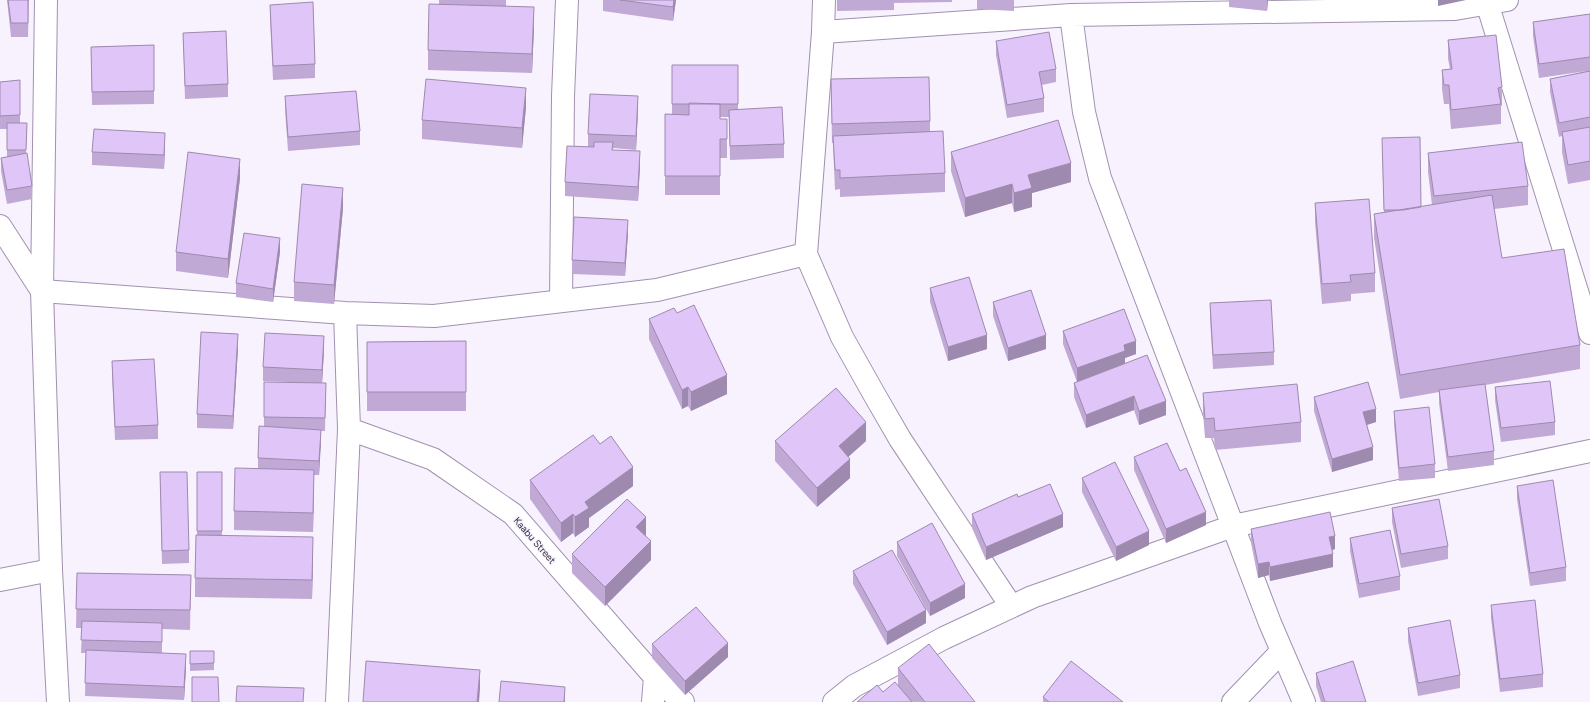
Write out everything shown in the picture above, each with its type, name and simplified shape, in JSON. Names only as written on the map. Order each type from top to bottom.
[{"type":"street","points":[[46,0],[42,291],[51,570],[58,702]]},
{"type":"street","points":[[561,301],[563,96],[568,0]]},
{"type":"street","points":[[824,0],[823,32],[806,254],[842,336],[900,439],[1011,606]]},
{"type":"street","points":[[823,32],[1071,16],[1100,7],[1455,9],[1497,2],[1590,333]]},
{"type":"street","points":[[1071,16],[1084,112],[1100,178],[1232,526],[1304,702]]},
{"type":"street","points":[[0,226],[42,291]]},
{"type":"street","points":[[42,291],[345,313],[434,316],[657,290],[806,254]]},
{"type":"street","points":[[337,702],[349,429],[345,313]]},
{"type":"street","name":"Kaabu Street","points":[[349,429],[433,459],[513,514],[655,677],[683,702]]},
{"type":"street","points":[[834,702],[854,686],[944,638],[1011,606],[1032,597],[1232,526],[1590,451]]},
{"type":"street","points":[[0,580],[51,570]]},
{"type":"street","points":[[1233,702],[1282,651]]},
{"type":"street","points":[[653,702],[655,677]]},
{"type":"building","points":[[8,0],[28,0],[28,23],[11,23]]},
{"type":"building","points":[[620,0],[674,0],[673,7]]},
{"type":"building","points":[[313,2],[315,64],[273,66],[270,5]]},
{"type":"building","points":[[429,4],[534,7],[532,54],[428,50]]},
{"type":"building","points":[[1590,14],[1590,57],[1539,64],[1533,22]]},
{"type":"building","points":[[226,31],[228,84],[185,86],[183,33]]},
{"type":"building","points":[[1049,32],[1056,69],[1039,72],[1044,98],[1007,105],[996,41]]},
{"type":"building","points":[[1496,35],[1502,87],[1498,88],[1501,104],[1451,110],[1449,85],[1444,85],[1442,70],[1452,69],[1448,40]]},
{"type":"building","points":[[154,45],[154,91],[92,92],[91,47]]},
{"type":"building","points":[[672,65],[738,65],[738,104],[672,104]]},
{"type":"building","points":[[1590,71],[1590,117],[1559,123],[1550,79]]},
{"type":"building","points":[[929,77],[930,121],[832,124],[831,79]]},
{"type":"building","points":[[426,79],[526,88],[522,128],[422,120]]},
{"type":"building","points":[[20,80],[20,115],[0,116],[0,82]]},
{"type":"building","points":[[356,91],[360,131],[288,137],[285,96]]},
{"type":"building","points":[[590,94],[638,96],[636,136],[588,134]]},
{"type":"building","points":[[689,103],[720,104],[720,119],[727,119],[727,139],[720,139],[720,176],[665,176],[665,114],[689,115]]},
{"type":"building","points":[[782,107],[784,144],[730,146],[729,110]]},
{"type":"building","points":[[1058,120],[1071,163],[1028,175],[1032,188],[1014,193],[1012,184],[965,198],[951,152]]},
{"type":"building","points":[[7,123],[27,123],[26,150],[7,150]]},
{"type":"building","points":[[1590,127],[1590,161],[1568,165],[1562,132]]},
{"type":"building","points":[[94,129],[165,133],[164,155],[92,152]]},
{"type":"building","points":[[943,131],[945,173],[840,178],[840,170],[835,170],[833,136]]},
{"type":"building","points":[[1420,137],[1421,207],[1403,210],[1384,210],[1382,138]]},
{"type":"building","points":[[594,142],[613,142],[612,150],[640,151],[638,187],[565,182],[567,146],[594,147]]},
{"type":"building","points":[[1522,142],[1528,186],[1434,196],[1428,153]]},
{"type":"building","points":[[188,152],[240,159],[228,259],[176,252]]},
{"type":"building","points":[[27,153],[32,186],[7,190],[1,158]]},
{"type":"building","points":[[302,184],[343,188],[334,285],[294,282]]},
{"type":"building","points":[[1492,195],[1502,258],[1564,249],[1580,345],[1400,375],[1374,214]]},
{"type":"building","points":[[1369,199],[1375,273],[1350,275],[1351,282],[1322,284],[1315,203]]},
{"type":"building","points":[[574,217],[628,220],[625,263],[572,260]]},
{"type":"building","points":[[244,233],[280,238],[273,289],[236,283]]},
{"type":"building","points":[[969,277],[987,335],[948,347],[930,288]]},
{"type":"building","points":[[1031,290],[1046,335],[1008,348],[993,302]]},
{"type":"building","points":[[1271,300],[1274,352],[1213,355],[1210,303]]},
{"type":"building","points":[[694,305],[727,375],[691,392],[688,387],[682,390],[649,319],[674,308],[677,313]]},
{"type":"building","points":[[1124,309],[1136,341],[1124,345],[1125,351],[1077,368],[1063,331]]},
{"type":"building","points":[[201,332],[238,334],[233,416],[197,414]]},
{"type":"building","points":[[265,333],[324,336],[322,370],[263,367]]},
{"type":"building","points":[[466,341],[466,392],[367,392],[367,342]]},
{"type":"building","points":[[1147,355],[1166,401],[1139,411],[1134,396],[1086,415],[1074,383]]},
{"type":"building","points":[[154,359],[158,425],[115,427],[112,361]]},
{"type":"building","points":[[1550,381],[1555,422],[1501,428],[1495,387]]},
{"type":"building","points":[[264,382],[326,383],[325,418],[264,417]]},
{"type":"building","points":[[1368,382],[1376,409],[1363,412],[1373,447],[1332,459],[1314,397]]},
{"type":"building","points":[[1297,384],[1301,422],[1215,431],[1214,418],[1205,419],[1203,393]]},
{"type":"building","points":[[1485,384],[1494,451],[1448,457],[1439,390]]},
{"type":"building","points":[[836,388],[866,422],[839,446],[850,459],[817,488],[775,441]]},
{"type":"building","points":[[1429,407],[1435,464],[1399,468],[1394,411]]},
{"type":"building","points":[[259,426],[321,430],[319,461],[258,458]]},
{"type":"building","points":[[593,435],[600,444],[611,436],[633,467],[585,502],[589,508],[575,517],[573,514],[561,523],[530,480]]},
{"type":"building","points":[[1167,443],[1180,471],[1186,468],[1206,512],[1166,529],[1134,457]]},
{"type":"building","points":[[1115,462],[1149,531],[1116,547],[1082,478]]},
{"type":"building","points":[[235,468],[314,470],[313,513],[234,511]]},
{"type":"building","points":[[160,472],[187,472],[189,550],[162,551]]},
{"type":"building","points":[[197,472],[222,472],[222,531],[197,531]]},
{"type":"building","points":[[1553,480],[1566,567],[1530,573],[1517,486]]},
{"type":"building","points":[[1050,484],[1063,514],[986,547],[972,514],[1017,494],[1018,497]]},
{"type":"building","points":[[627,499],[646,517],[636,527],[651,541],[605,587],[572,554]]},
{"type":"building","points":[[1439,499],[1448,546],[1401,554],[1392,508]]},
{"type":"building","points":[[1330,512],[1335,536],[1329,537],[1333,554],[1270,567],[1269,562],[1258,564],[1251,529]]},
{"type":"building","points":[[932,523],[965,584],[930,603],[897,542]]},
{"type":"building","points":[[1390,530],[1400,576],[1359,584],[1350,538]]},
{"type":"building","points":[[196,535],[313,537],[312,580],[195,578]]},
{"type":"building","points":[[892,550],[926,610],[887,632],[853,571]]},
{"type":"building","points":[[77,573],[191,575],[190,610],[76,609]]},
{"type":"building","points":[[1535,600],[1543,674],[1500,679],[1491,605]]},
{"type":"building","points":[[696,607],[728,643],[685,681],[652,644]]},
{"type":"building","points":[[1450,620],[1460,675],[1418,683],[1408,628]]},
{"type":"building","points":[[82,621],[162,623],[162,642],[81,640]]},
{"type":"building","points":[[929,644],[975,702],[925,702],[898,668]]},
{"type":"building","points":[[86,650],[186,654],[184,687],[85,683]]},
{"type":"building","points":[[190,651],[214,651],[214,663],[190,664]]},
{"type":"building","points":[[366,661],[480,670],[477,702],[363,702]]},
{"type":"building","points":[[1071,661],[1123,702],[1049,702],[1043,697]]},
{"type":"building","points":[[1353,661],[1366,702],[1325,702],[1316,673]]},
{"type":"building","points":[[192,677],[218,677],[219,702],[192,702]]},
{"type":"building","points":[[501,681],[565,687],[564,702],[499,702]]},
{"type":"building","points":[[895,682],[912,702],[857,702],[877,685],[883,692]]},
{"type":"building","points":[[237,686],[304,688],[303,702],[236,702]]}]
